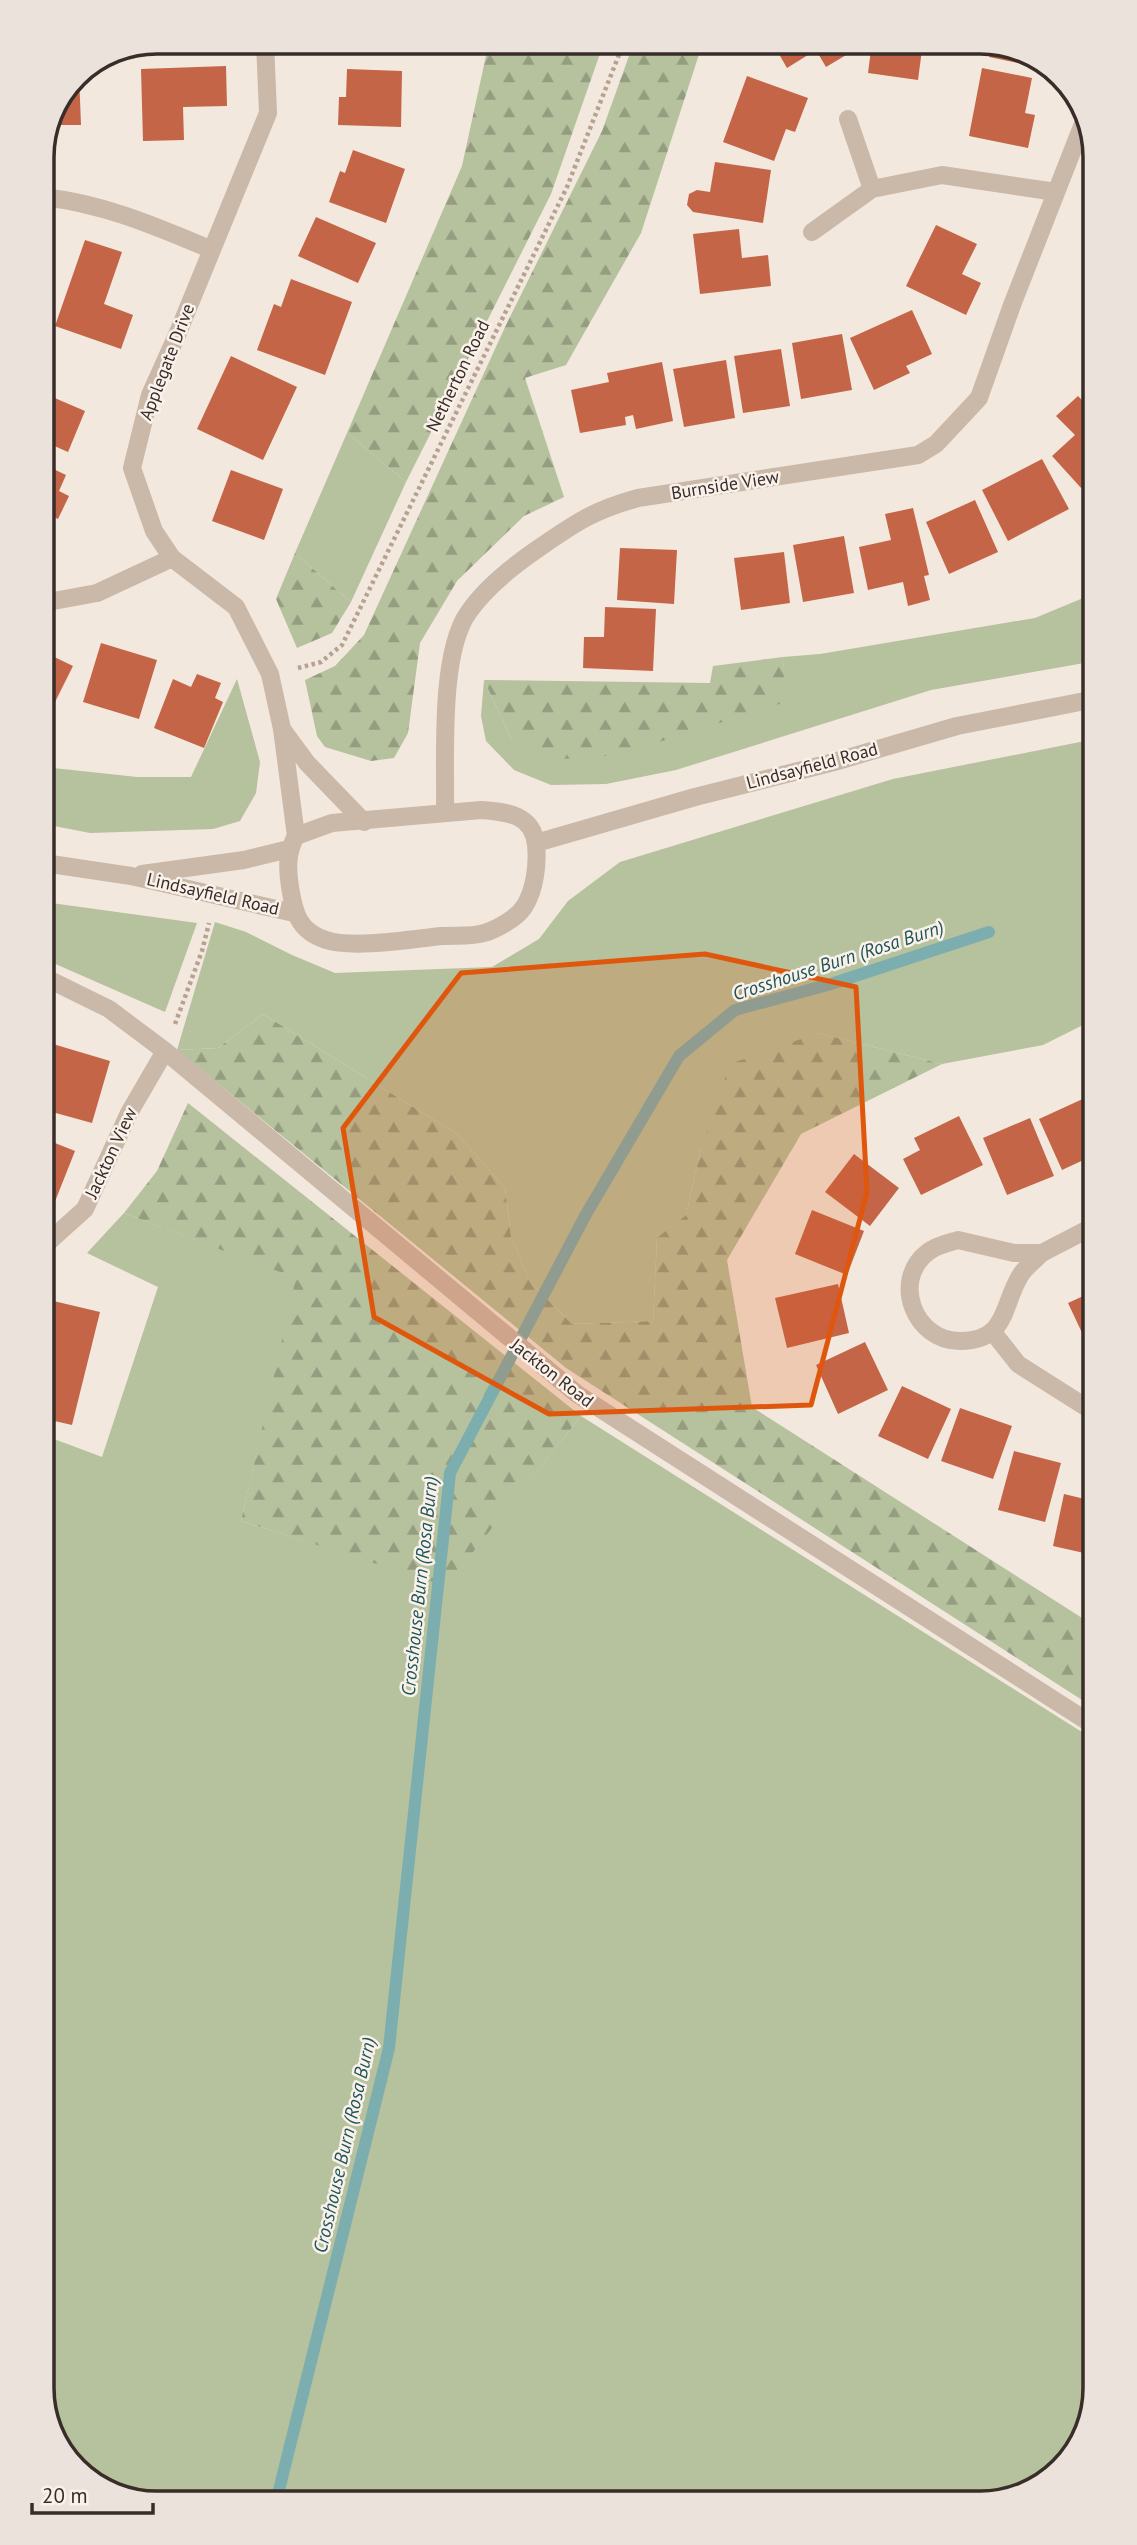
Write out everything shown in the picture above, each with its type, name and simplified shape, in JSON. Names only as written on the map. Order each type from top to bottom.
[{"type":"street","name":"Applegate Drive","points":[[266,54],[268,113],[150,395],[132,468],[154,531],[172,558],[236,607],[270,674],[282,729],[292,843],[288,878],[294,913]]},
{"type":"street","points":[[848,119],[872,189]]},
{"type":"street","name":"Burnside View","points":[[445,812],[450,662],[468,612],[510,569],[579,520],[607,506],[638,498],[918,455],[936,444],[979,398],[1080,132]]},
{"type":"street","points":[[812,232],[872,189],[942,175],[1056,192]]},
{"type":"street","points":[[54,198],[76,200],[139,219],[211,249]]},
{"type":"street","points":[[54,601],[97,593],[172,558]]},
{"type":"street","name":"Lindsayfield Road","points":[[131,876],[244,860],[292,843],[332,823],[364,822],[445,812],[481,810],[508,812],[520,816],[530,824],[536,843],[957,726],[1083,701]]},
{"type":"street","points":[[282,729],[307,763],[364,822]]},
{"type":"street","points":[[294,913],[304,927],[325,940],[350,943],[484,933],[508,921],[524,908],[536,870],[536,843]]},
{"type":"street","name":"Lindsayfield Road","points":[[54,864],[131,876],[294,913]]},
{"type":"street","name":"Jackton Road","points":[[54,982],[109,1009],[165,1051],[538,1364],[599,1409],[1083,1720]]},
{"type":"street","name":"Jackton View","points":[[54,1237],[85,1209],[129,1113],[165,1051]]},
{"type":"street","points":[[1042,1253],[1014,1253],[958,1240],[942,1244],[928,1252],[917,1264],[910,1280],[909,1296],[914,1312],[923,1326],[936,1336],[951,1341],[968,1341],[992,1331],[1007,1311],[1020,1274],[1042,1253],[1083,1232]]},
{"type":"street","points":[[992,1331],[1018,1364],[1083,1405]]},
{"type":"path","name":"Netherton Road","points":[[270,674],[321,662],[342,645],[567,187],[619,54]]},
{"type":"path","points":[[165,1051],[202,951],[216,895]]},
{"type":"highlighted area","points":[[705,954],[856,987],[867,1192],[811,1405],[549,1414],[374,1317],[343,1128],[461,973]]},
{"type":"green space","points":[[486,54],[600,54],[551,194],[406,482],[347,433],[462,166]]},
{"type":"green space","points":[[630,54],[699,54],[641,233],[566,365],[525,378],[564,497],[524,516],[457,581],[420,643],[408,733],[394,758],[371,761],[325,747],[317,736],[305,680],[335,666],[364,635],[506,325],[602,131]]},
{"type":"green space","points":[[347,433],[406,482],[351,602],[295,553]]},
{"type":"green space","points":[[295,553],[351,602],[332,633],[297,648],[276,599]]},
{"type":"green space","points":[[1083,598],[1083,663],[931,690],[676,770],[606,784],[551,785],[514,770],[486,741],[481,716],[484,680],[515,747],[785,702],[783,657],[820,654],[1035,618]]},
{"type":"green space","points":[[783,657],[786,702],[618,755],[549,760],[515,747],[484,680],[710,683],[713,666]]},
{"type":"green space","points":[[237,679],[260,762],[256,793],[240,821],[213,829],[90,833],[54,826],[54,768],[137,777],[191,777]]},
{"type":"green space","points":[[1083,741],[1083,1025],[1043,1045],[942,1064],[818,1033],[701,1148],[686,1215],[657,1239],[653,1321],[572,1324],[530,1282],[511,1236],[505,1188],[457,1134],[263,1014],[218,1048],[177,1050],[215,922],[246,932],[335,973],[492,967],[539,939],[568,901],[620,862],[893,779]]},
{"type":"green space","points":[[54,903],[197,923],[165,1012],[54,963]]},
{"type":"green space","points":[[263,1014],[457,1134],[505,1188],[511,1236],[530,1282],[572,1324],[653,1321],[657,1238],[686,1215],[701,1148],[730,1064],[818,1033],[942,1064],[801,1134],[727,1260],[752,1407],[1083,1619],[1083,1701],[566,1368],[177,1050],[218,1048]]},
{"type":"green space","points":[[188,1103],[581,1416],[446,1586],[241,1521],[296,1278],[124,1213],[157,1171]]},
{"type":"green space","points":[[124,1213],[297,1278],[241,1521],[446,1585],[581,1416],[1083,1733],[1083,2388],[1077,2421],[1069,2439],[1053,2461],[1013,2485],[980,2491],[150,2491],[112,2480],[84,2461],[76,2451],[60,2421],[54,2388],[54,1439],[102,1457],[158,1287],[87,1253]]},
{"type":"building","points":[[779,54],[810,54],[787,68]]},
{"type":"building","points":[[818,54],[848,54],[826,67]]},
{"type":"building","points":[[870,54],[921,54],[918,80],[868,73]]},
{"type":"building","points":[[990,54],[1000,56],[1021,64],[989,57]]},
{"type":"building","points":[[226,66],[227,106],[183,107],[184,140],[143,141],[141,69]]},
{"type":"building","points":[[982,68],[1032,78],[1025,113],[1035,115],[1028,148],[969,136]]},
{"type":"building","points":[[347,69],[402,71],[401,127],[338,125],[339,97],[346,97]]},
{"type":"building","points":[[747,76],[808,98],[795,132],[786,129],[774,161],[723,142]]},
{"type":"building","points":[[80,90],[81,125],[60,125]]},
{"type":"building","points":[[353,150],[405,169],[386,223],[329,202],[340,171],[345,173]]},
{"type":"building","points":[[715,162],[771,170],[763,223],[693,212],[687,205],[689,194],[697,190],[710,192]]},
{"type":"building","points":[[316,217],[376,243],[358,283],[298,256]]},
{"type":"building","points":[[936,225],[977,244],[962,274],[981,283],[966,315],[906,286]]},
{"type":"building","points":[[739,229],[742,258],[768,255],[771,286],[700,294],[693,234]]},
{"type":"building","points":[[85,240],[122,252],[104,304],[133,315],[121,349],[55,326]]},
{"type":"building","points":[[291,279],[352,302],[325,375],[257,350],[274,304],[281,307]]},
{"type":"building","points":[[912,310],[932,354],[906,366],[910,373],[874,390],[850,338]]},
{"type":"building","points":[[842,334],[852,390],[801,399],[792,343]]},
{"type":"building","points":[[781,349],[790,406],[743,413],[734,356]]},
{"type":"building","points":[[231,356],[297,387],[263,460],[197,429]]},
{"type":"building","points":[[726,360],[735,418],[684,427],[673,369]]},
{"type":"building","points":[[662,362],[673,421],[636,429],[633,415],[625,417],[626,425],[580,433],[571,390],[609,382],[607,373]]},
{"type":"building","points":[[1078,396],[1083,401],[1082,489],[1052,456],[1075,435],[1056,416]]},
{"type":"building","points":[[54,398],[85,411],[68,452],[54,446]]},
{"type":"building","points":[[1042,459],[1069,509],[1008,541],[982,490]]},
{"type":"building","points":[[54,469],[66,475],[59,491],[69,496],[58,519],[54,517]]},
{"type":"building","points":[[231,470],[283,489],[264,540],[212,521]]},
{"type":"building","points":[[975,500],[998,552],[949,574],[926,522]]},
{"type":"building","points":[[913,508],[929,575],[924,576],[930,600],[908,606],[903,582],[868,590],[859,547],[891,540],[885,514]]},
{"type":"building","points":[[844,536],[854,593],[803,602],[793,545]]},
{"type":"building","points":[[620,548],[677,550],[674,604],[617,600]]},
{"type":"building","points":[[784,552],[790,603],[741,610],[734,558]]},
{"type":"building","points":[[605,607],[656,609],[653,671],[583,668],[584,637],[604,637]]},
{"type":"building","points":[[101,643],[157,660],[139,719],[83,702]]},
{"type":"building","points":[[54,657],[73,666],[54,704]]},
{"type":"building","points":[[197,674],[221,683],[215,698],[223,702],[204,748],[154,728],[173,679],[191,687]]},
{"type":"building","points":[[54,1044],[110,1061],[92,1123],[54,1112]]},
{"type":"building","points":[[1083,1099],[1083,1160],[1062,1170],[1039,1119]]},
{"type":"building","points":[[959,1116],[983,1165],[921,1195],[903,1159],[920,1150],[914,1138]]},
{"type":"building","points":[[1030,1118],[1054,1176],[1007,1195],[983,1138]]},
{"type":"building","points":[[54,1143],[75,1151],[54,1204]]},
{"type":"building","points":[[854,1154],[899,1188],[870,1226],[825,1192]]},
{"type":"building","points":[[812,1210],[864,1231],[847,1275],[795,1254]]},
{"type":"building","points":[[838,1284],[849,1333],[787,1348],[775,1298]]},
{"type":"building","points":[[1083,1296],[1083,1335],[1068,1303]]},
{"type":"building","points":[[54,1301],[100,1312],[72,1425],[54,1421]]},
{"type":"building","points":[[865,1342],[888,1390],[838,1414],[816,1365]]},
{"type":"building","points":[[902,1386],[951,1409],[928,1459],[878,1436]]},
{"type":"building","points":[[960,1408],[1012,1426],[993,1479],[941,1461]]},
{"type":"building","points":[[1014,1451],[1061,1463],[1045,1522],[998,1510]]},
{"type":"building","points":[[1064,1494],[1083,1499],[1083,1553],[1053,1546]]},
{"type":"waterway","name":"Crosshouse Burn (Rosa Burn)","points":[[279,2491],[389,2048],[450,1473],[585,1216],[679,1056],[735,1010],[831,984],[989,932]]}]
